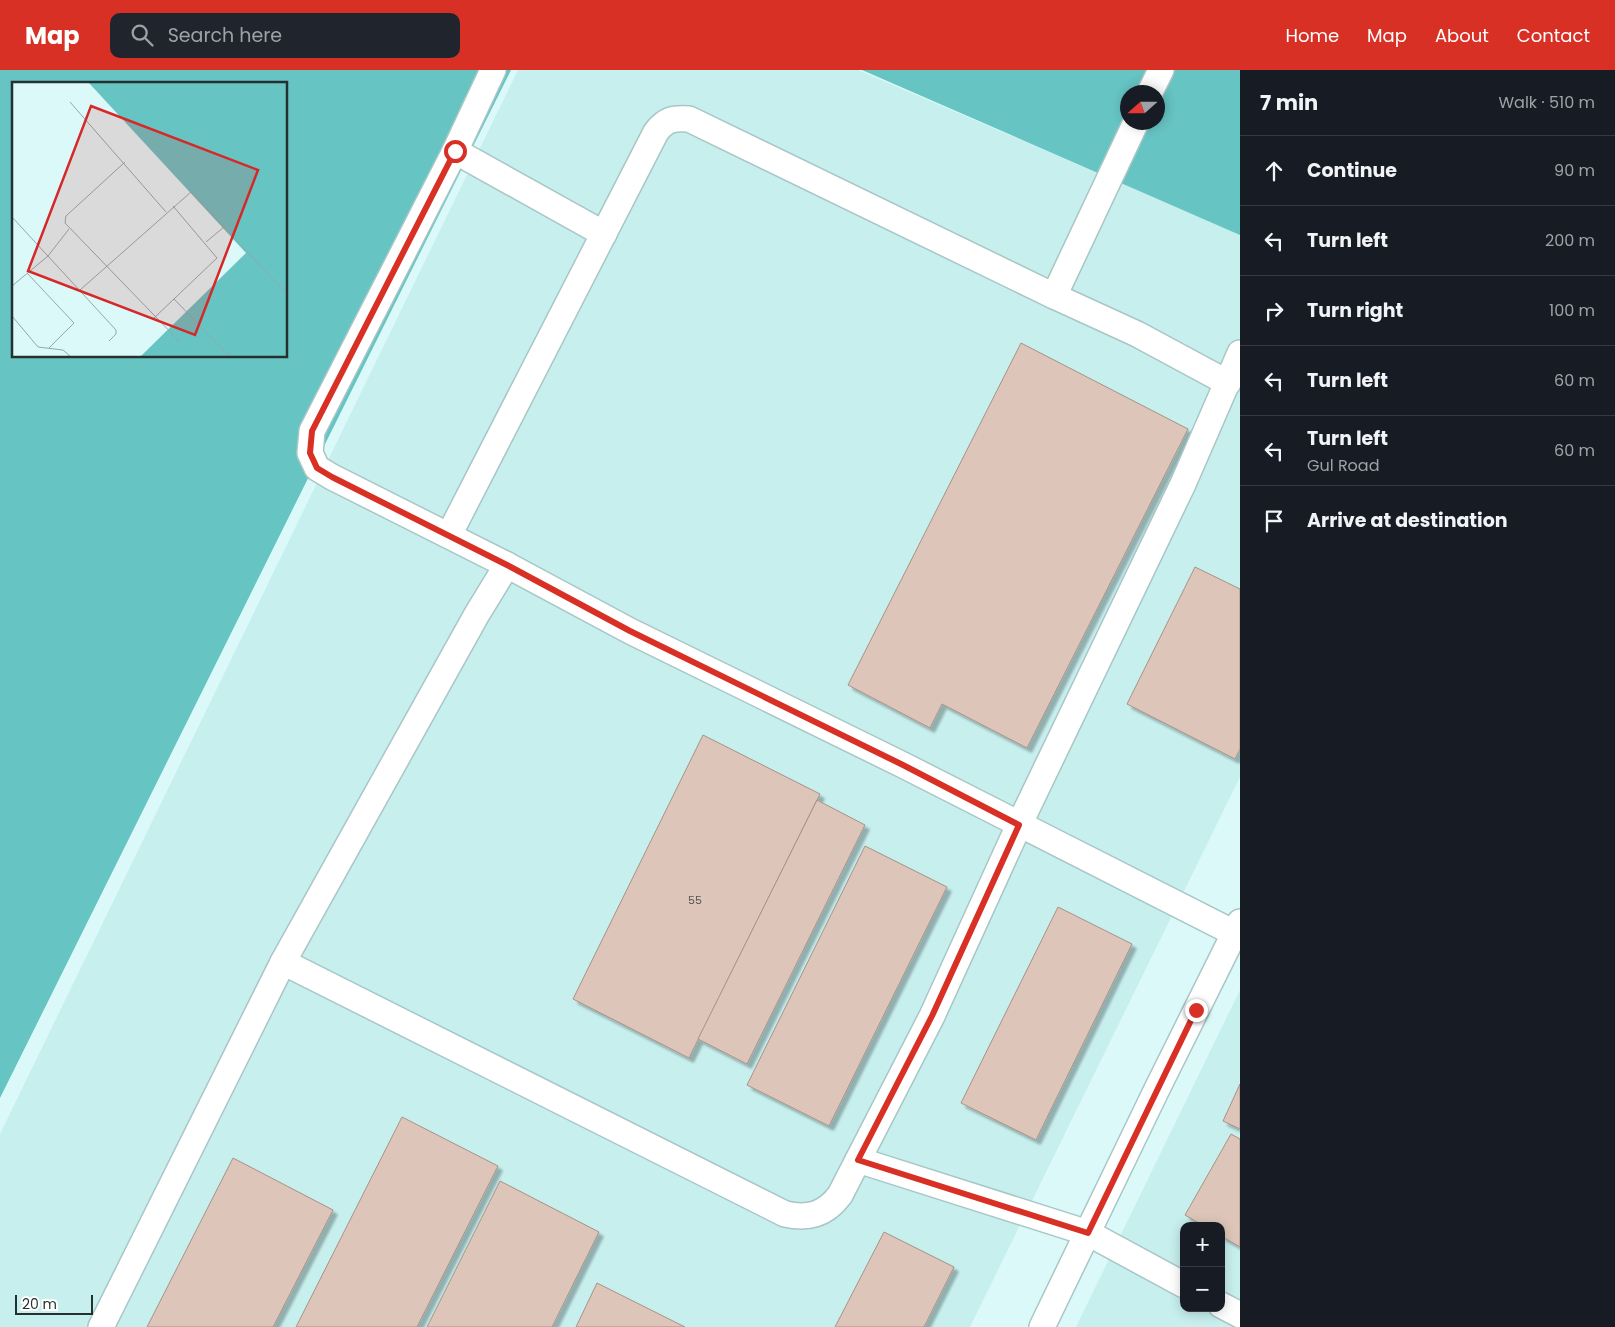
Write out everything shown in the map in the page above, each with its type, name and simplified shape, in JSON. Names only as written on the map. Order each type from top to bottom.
[{"type":"street","points":[[493,70],[455,151],[312,431],[310,453],[317,468],[507,565],[630,631],[903,765],[1019,825],[1237,927],[1156,1089],[1042,1327]]},
{"type":"street","points":[[1154,85],[1161,70]]},
{"type":"street","points":[[449,536],[656,132],[663,123],[676,118],[688,119],[1054,296],[1137,334],[1228,382]]},
{"type":"street","points":[[1054,296],[1132,130]]},
{"type":"street","points":[[455,151],[604,234]]},
{"type":"street","points":[[283,962],[785,1214],[800,1217],[820,1213],[832,1205],[840,1195],[932,1016],[1019,825],[1183,484],[1240,353]]},
{"type":"street","points":[[101,1327],[283,962],[476,614],[507,565]]},
{"type":"street","points":[[858,1160],[1088,1233],[1180,1283]]},
{"type":"street","points":[[1225,1307],[1240,1315]]},
{"type":"shaded area","points":[[518,70],[858,70],[1240,234],[1240,777],[970,1327],[0,1327],[0,1134]]},
{"type":"shaded area","points":[[1240,990],[1240,1327],[1076,1327]]},
{"type":"water","points":[[0,70],[511,70],[0,1098]]},
{"type":"water","points":[[862,70],[1240,70],[1240,235]]},
{"type":"building","points":[[1021,343],[1188,429],[1027,748],[942,704],[930,728],[848,685]]},
{"type":"building","points":[[1195,567],[1240,589],[1240,749],[1235,759],[1127,704]]},
{"type":"building","points":[[703,735],[820,794],[689,1058],[573,999]]},
{"type":"building","points":[[817,800],[865,825],[747,1064],[698,1039]]},
{"type":"building","points":[[865,846],[947,887],[829,1126],[747,1085]]},
{"type":"building","points":[[1058,907],[1132,944],[1036,1140],[961,1103]]},
{"type":"building","points":[[1240,1084],[1240,1129],[1223,1121]]},
{"type":"building","points":[[402,1117],[498,1166],[417,1327],[296,1327]]},
{"type":"building","points":[[1231,1134],[1240,1139],[1240,1247],[1225,1238],[1225,1222],[1197,1222],[1185,1215]]},
{"type":"building","points":[[233,1158],[333,1210],[273,1327],[147,1327]]},
{"type":"building","points":[[500,1181],[599,1232],[552,1327],[427,1327]]},
{"type":"building","points":[[884,1232],[954,1267],[924,1327],[835,1327]]},
{"type":"building","points":[[597,1283],[685,1327],[576,1327]]},
{"type":"route","points":[[455,151],[312,431],[310,453],[317,468],[507,565],[630,631],[903,765],[1019,825],[932,1016],[858,1160],[1088,1233],[1156,1089],[1196,1010]]}]
